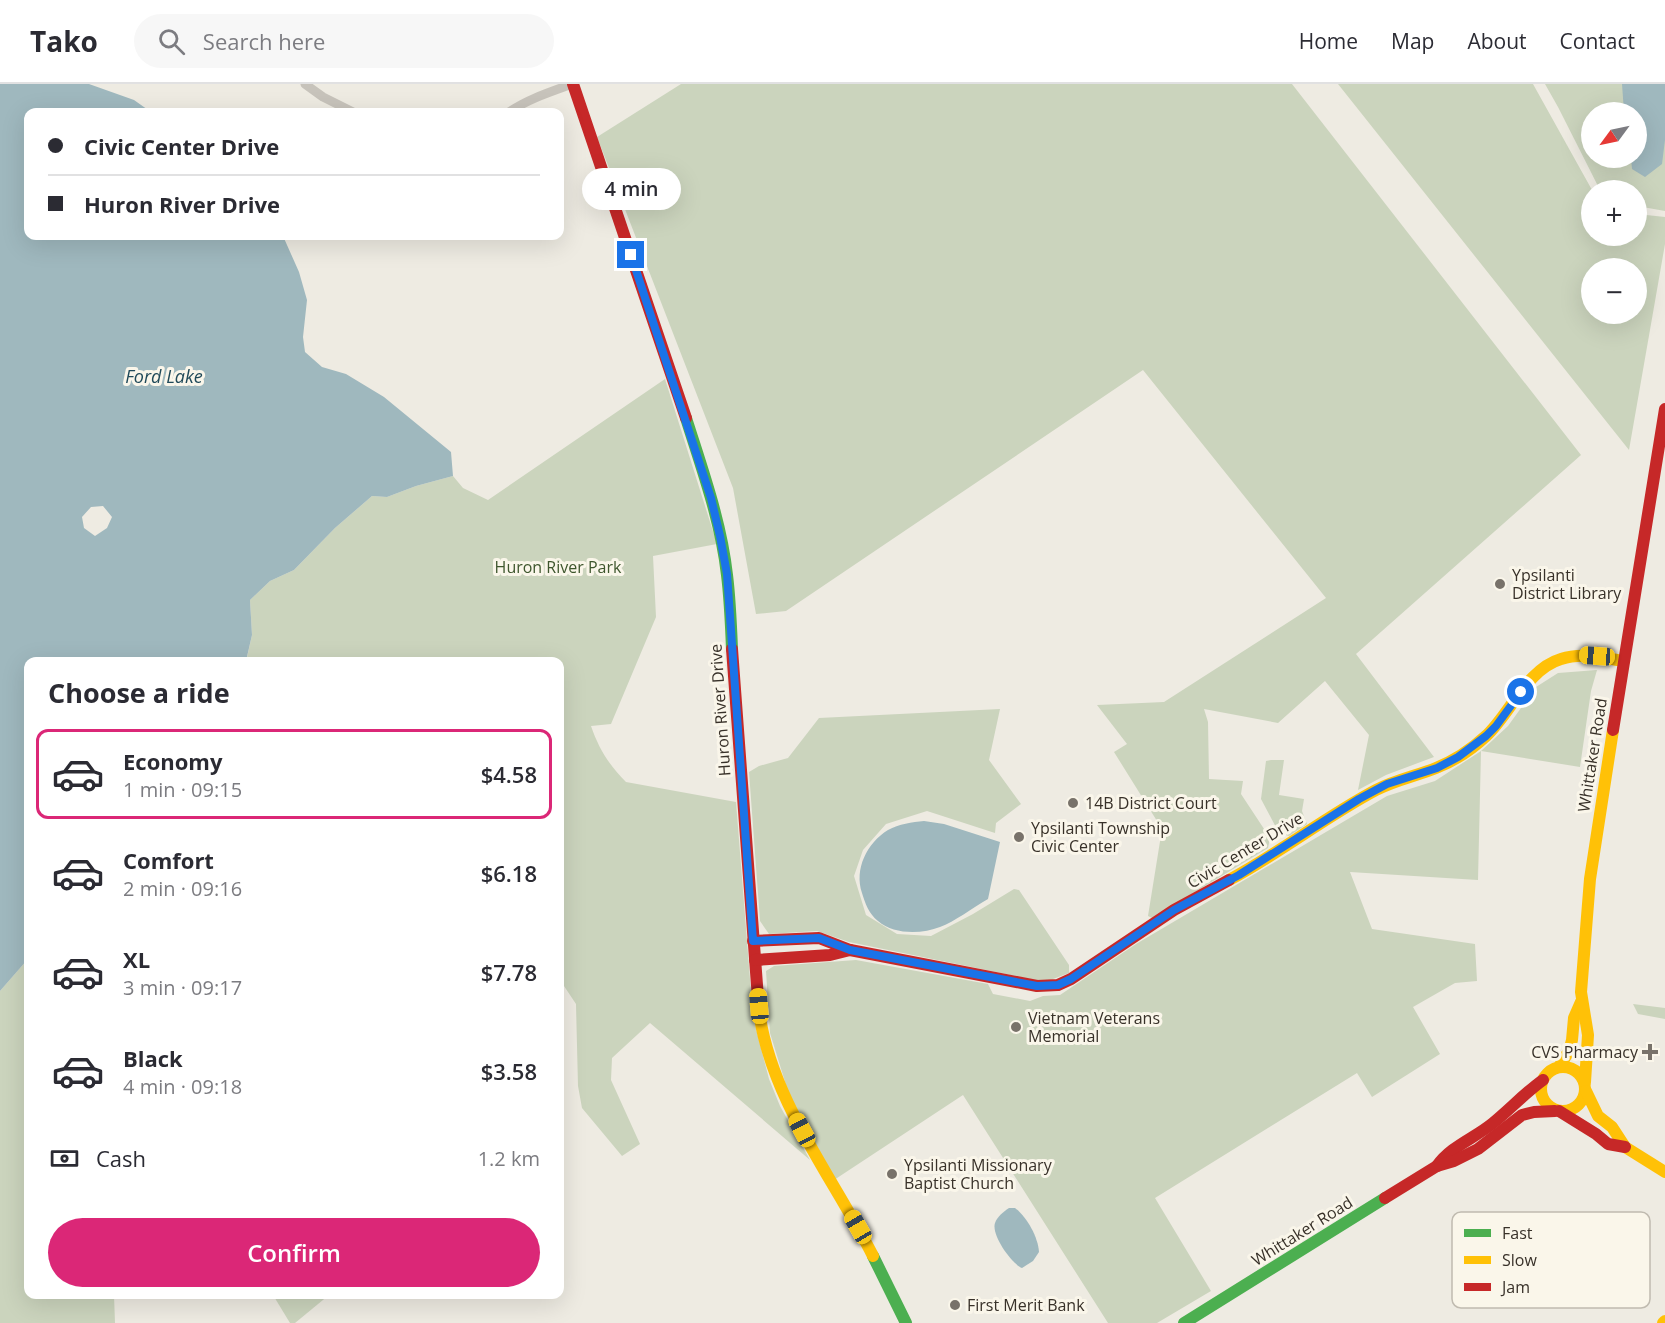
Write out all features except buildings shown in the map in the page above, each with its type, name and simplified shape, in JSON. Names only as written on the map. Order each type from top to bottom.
[{"type":"main road","name":"Huron River Drive","points":[[573,84],[683,410],[711,498],[720,536],[727,574],[753,941],[764,1038],[777,1080],[791,1111],[858,1227],[906,1323]]},
{"type":"main road","name":"Whittaker Road","points":[[1559,1067],[1569,1051],[1574,1018],[1581,1002],[1590,879],[1665,409]]},
{"type":"main road","name":"Civic Center Drive","points":[[753,941],[819,938],[850,950],[1037,986],[1058,985],[1071,979],[1174,910],[1239,875],[1359,799],[1387,784],[1437,768],[1458,757],[1496,726],[1530,680],[1546,667],[1560,659],[1584,655],[1624,661]]},
{"type":"main road","name":"Civic Center Drive","points":[[755,960],[830,955],[850,950]]},
{"type":"main road","name":"Whittaker Road","points":[[1581,1002],[1589,1036],[1585,1087]]},
{"type":"main road","points":[[1625,1147],[1611,1127],[1598,1116],[1579,1073],[1572,1068],[1559,1067],[1549,1072],[1543,1080],[1541,1092],[1545,1102],[1608,1144],[1625,1147],[1665,1172]]},
{"type":"main road","name":"Whittaker Road","points":[[1437,1166],[1444,1156],[1492,1124],[1524,1094],[1543,1080]]},
{"type":"main road","points":[[1557,1111],[1566,1112],[1576,1108],[1583,1101],[1585,1087]]},
{"type":"main road","name":"Whittaker Road","points":[[1184,1323],[1437,1166],[1450,1164],[1468,1155],[1492,1140],[1521,1116],[1534,1112],[1557,1111]]},
{"type":"street","points":[[305,84],[323,97],[345,108]]},
{"type":"street","points":[[514,108],[541,95],[573,84]]},
{"type":"green space","points":[[681,84],[1292,84],[1581,455],[1356,654],[1434,757],[1386,775],[1358,790],[1369,735],[1325,681],[1278,723],[1204,709],[1208,722],[1209,779],[1243,781],[1241,794],[1270,838],[1268,848],[1152,918],[1148,916],[1162,829],[1114,752],[1127,744],[1097,705],[1164,702],[1326,598],[1143,370],[786,611],[756,614],[733,488],[597,137]]},
{"type":"green space","points":[[1338,84],[1533,84],[1586,180],[1581,180],[1581,246],[1647,246],[1647,215],[1665,217],[1665,244],[1629,450]]},
{"type":"green space","points":[[1545,84],[1665,84],[1665,211],[1647,208],[1647,180],[1595,180],[1589,168],[1647,168],[1647,102],[1581,102],[1581,152]]},
{"type":"green space","name":"Huron River Park","points":[[665,379],[717,544],[653,556],[656,617],[611,724],[591,726],[605,756],[626,782],[736,802],[753,1017],[769,1079],[780,1106],[810,1160],[650,1023],[612,1058],[611,1080],[640,1144],[622,1156],[582,1108],[578,1086],[576,1004],[564,986],[564,657],[247,657],[252,635],[250,600],[270,581],[294,570],[335,528],[372,496],[387,497],[453,476],[463,488],[488,500]]},
{"type":"green space","points":[[1597,670],[1591,691],[1580,767],[1481,751],[1508,726],[1536,687],[1558,673]]},
{"type":"green space","points":[[1000,709],[989,760],[1021,804],[996,823],[995,833],[927,811],[886,824],[863,850],[854,876],[866,915],[897,934],[931,936],[1014,889],[1019,890],[1069,965],[1069,973],[1045,982],[849,942],[817,931],[769,934],[760,921],[749,772],[759,766],[788,758],[819,718]]},
{"type":"green space","points":[[1481,751],[1478,880],[1350,872],[1372,929],[1475,944],[1477,981],[1455,983],[1413,1007],[1440,1054],[1372,1097],[1357,1073],[1155,1198],[1211,1291],[1157,1323],[1108,1323],[963,1095],[834,1180],[790,1098],[770,1033],[766,971],[774,966],[856,960],[988,984],[993,994],[1030,1001],[1043,996],[1060,995],[1136,944],[1387,796],[1435,781]]},
{"type":"green space","points":[[1284,760],[1279,795],[1304,799],[1302,811],[1307,824],[1289,836],[1279,833],[1261,799],[1266,761]]},
{"type":"green space","points":[[24,964],[24,1299],[114,1299],[115,1323],[0,1323],[0,991]]},
{"type":"green space","points":[[1633,1004],[1665,1008],[1665,1019],[1638,1014]]},
{"type":"green space","points":[[275,1299],[324,1299],[295,1323],[290,1323]]},
{"type":"water","name":"Ford Lake","points":[[0,84],[89,84],[134,100],[145,108],[24,108],[24,240],[285,240],[299,272],[307,300],[303,337],[305,352],[322,367],[346,374],[384,397],[451,452],[453,476],[387,497],[372,496],[335,528],[294,570],[270,581],[250,600],[252,635],[247,657],[24,657],[24,964],[0,991]],"holes":[[[103,506],[112,517],[107,528],[95,536],[84,528],[82,517],[91,507]]]},
{"type":"water","points":[[1622,84],[1665,84],[1665,140],[1662,164],[1645,177],[1632,168],[1647,168],[1647,102],[1623,102]]},
{"type":"water","points":[[924,821],[944,824],[1000,842],[988,899],[940,927],[917,932],[892,929],[875,918],[864,901],[860,884],[861,866],[868,849],[888,830]]},
{"type":"water","points":[[1009,1208],[1015,1208],[1028,1222],[1038,1246],[1039,1252],[1033,1261],[1022,1268],[1013,1261],[996,1235],[995,1223]]},
{"type":"traffic: fast","points":[[686,418],[710,495],[724,555],[732,649]]},
{"type":"traffic: fast","points":[[1184,1323],[1385,1198]]},
{"type":"traffic: fast","points":[[873,1256],[906,1323]]},
{"type":"traffic: slow","points":[[1229,880],[1376,790],[1436,768],[1475,746],[1495,727],[1538,672],[1549,664],[1577,656],[1624,661]]},
{"type":"traffic: slow","points":[[1585,1082],[1588,1035],[1581,992],[1590,879],[1613,730]]},
{"type":"traffic: slow","points":[[1559,1067],[1569,1051],[1574,1018],[1581,1002]]},
{"type":"traffic: slow","points":[[759,1012],[766,1045],[790,1108],[873,1256]]},
{"type":"traffic: slow","points":[[1563,1067],[1579,1073],[1585,1089],[1579,1105],[1563,1111],[1547,1105],[1541,1089],[1547,1073],[1563,1067]]},
{"type":"traffic: slow","points":[[1586,1091],[1598,1116],[1612,1127],[1625,1147],[1665,1172]]},
{"type":"traffic: jam","points":[[573,84],[686,418]]},
{"type":"traffic: jam","points":[[1613,730],[1665,409]]},
{"type":"traffic: jam","points":[[732,649],[759,1012]]},
{"type":"traffic: jam","points":[[753,941],[819,938],[850,950],[1037,986],[1058,985],[1071,979],[1174,910],[1229,880]]},
{"type":"traffic: jam","points":[[755,960],[830,955],[850,950]]},
{"type":"traffic: jam","points":[[1437,1166],[1449,1153],[1493,1123],[1543,1080]]},
{"type":"traffic: jam","points":[[1385,1198],[1437,1166],[1454,1161],[1478,1149],[1522,1115],[1555,1111]]},
{"type":"traffic: jam","points":[[1559,1111],[1608,1144],[1625,1147]]},
{"type":"place","name":"Ypsilanti District Library","points":[[1500,584]]},
{"type":"place","name":"14B District Court","points":[[1073,803]]},
{"type":"place","name":"Ypsilanti Township Civic Center","points":[[1019,837]]},
{"type":"place","name":"Vietnam Veterans Memorial","points":[[1016,1027]]},
{"type":"place","name":"CVS Pharmacy","points":[[1650,1052]]},
{"type":"place","name":"Ypsilanti Missionary Baptist Church","points":[[892,1174]]},
{"type":"place","name":"First Merit Bank","points":[[955,1305]]},
{"type":"route","points":[[631,255],[711,498],[727,574],[753,941],[819,938],[850,950],[921,964],[1037,986],[1058,985],[1071,979],[1174,910],[1239,875],[1359,799],[1387,784],[1437,768],[1458,757],[1496,726],[1521,692]]}]
